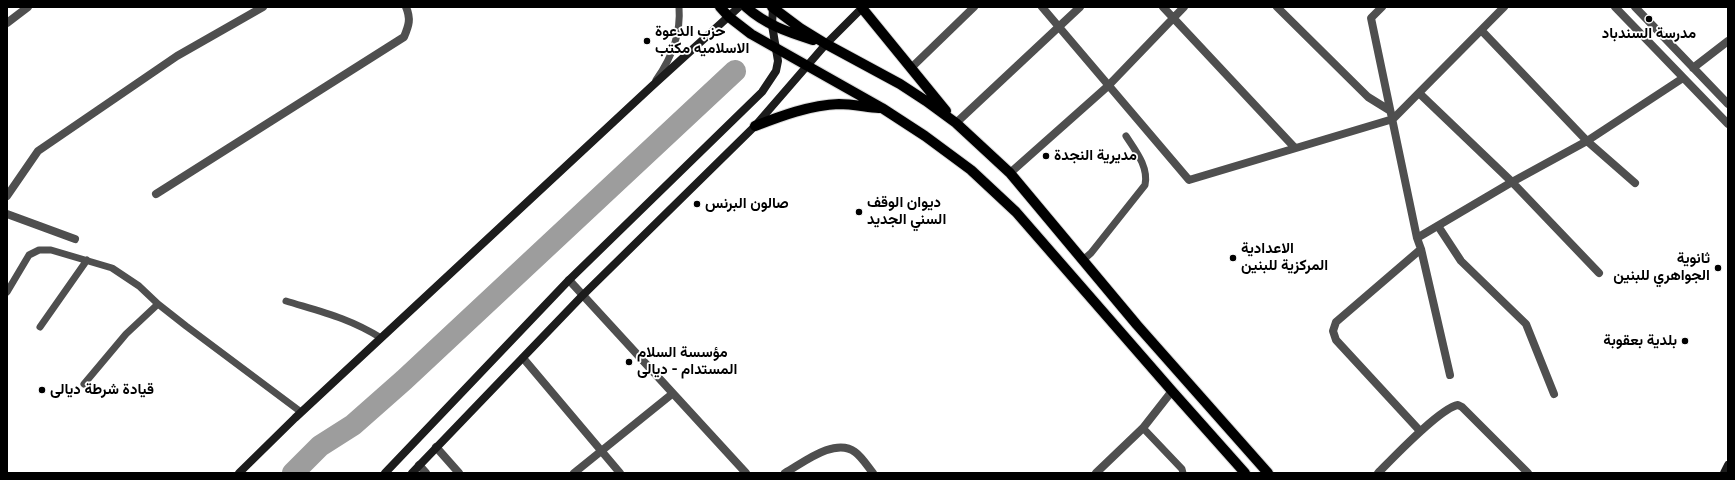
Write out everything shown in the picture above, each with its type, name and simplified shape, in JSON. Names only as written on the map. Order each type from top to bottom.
[{"type":"main road","points":[[720,7],[729,17],[752,34],[882,108],[925,136],[971,170],[1016,212],[1245,473]]},
{"type":"main road","points":[[746,7],[772,25],[797,36],[826,44]]},
{"type":"main road","points":[[772,7],[826,44],[900,84],[956,123]]},
{"type":"main road","points":[[862,8],[956,123],[1010,173],[1082,260],[1268,473]]},
{"type":"main road","points":[[755,126],[810,108],[839,104],[882,108]]},
{"type":"street","points":[[7,23],[28,7]]},
{"type":"street","points":[[7,196],[38,151],[177,56],[263,7]]},
{"type":"street","points":[[156,194],[404,36],[410,24],[406,7]]},
{"type":"street","points":[[238,473],[301,412],[650,87],[739,7]]},
{"type":"street","points":[[385,473],[569,280],[762,92],[776,71],[778,60],[772,25],[772,7]]},
{"type":"street","points":[[911,68],[974,7]]},
{"type":"street","points":[[1042,7],[1188,180],[1393,119],[1482,31],[1504,7]]},
{"type":"street","points":[[956,123],[1060,28],[1080,7]]},
{"type":"street","points":[[1163,7],[1296,148]]},
{"type":"street","points":[[1010,173],[1108,86],[1184,7]]},
{"type":"street","points":[[1277,7],[1368,97],[1389,110]]},
{"type":"street","points":[[1382,7],[1371,18],[1389,110],[1393,119],[1418,238],[1450,375]]},
{"type":"street","points":[[1614,7],[1728,124]]},
{"type":"street","points":[[1635,7],[1728,104]]},
{"type":"street","points":[[412,473],[582,296],[755,126],[806,66],[862,8]]},
{"type":"street","points":[[1482,31],[1587,141],[1634,183]]},
{"type":"street","points":[[1648,42],[1659,33]]},
{"type":"street","points":[[1693,68],[1728,41]]},
{"type":"street","points":[[1418,238],[1512,182],[1587,141],[1683,78]]},
{"type":"street","points":[[1419,93],[1512,182],[1599,273]]},
{"type":"street","points":[[7,214],[76,239]]},
{"type":"street","points":[[1438,226],[1461,261],[1526,324],[1554,394]]},
{"type":"street","points":[[1420,431],[1336,340],[1333,331],[1336,322],[1421,249]]},
{"type":"street","points":[[569,280],[582,296],[746,473]]},
{"type":"street","points":[[523,358],[620,473]]},
{"type":"street","points":[[1096,473],[1143,428],[1172,391]]},
{"type":"street","points":[[574,473],[672,394]]},
{"type":"street","points":[[1378,473],[1420,431],[1454,406],[1462,407],[1528,473]]},
{"type":"street","points":[[436,447],[459,473]]},
{"type":"street","points":[[785,473],[829,448],[842,447],[855,452],[873,473]]},
{"type":"street","points":[[419,465],[426,473]]},
{"type":"street","points":[[1724,473],[1728,465]]},
{"type":"lane","points":[[650,87],[664,69],[674,47],[677,34],[679,7]]},
{"type":"lane","points":[[1082,260],[1091,253],[1145,186],[1146,180],[1144,166],[1126,136]]},
{"type":"lane","points":[[7,292],[29,256],[39,250],[51,250],[112,268],[139,286],[158,304],[186,326],[301,412]]},
{"type":"lane","points":[[40,327],[87,260]]},
{"type":"lane","points":[[286,301],[339,317],[361,326],[381,338]]},
{"type":"lane","points":[[84,384],[126,334],[158,304]]},
{"type":"lane","points":[[1143,428],[1182,469],[1183,473]]},
{"type":"waterway","points":[[293,473],[320,446],[353,425],[404,380],[735,71]]},
{"type":"place","name":"مدرسة السندباد","points":[[1649,19]]},
{"type":"place","name":"حزب الدعوة الاسلاميه مكتب","points":[[647,41]]},
{"type":"place","name":"مديرية النجدة","points":[[1046,156]]},
{"type":"place","name":"صالون البرنس","points":[[697,204]]},
{"type":"place","name":"ديوان الوقف السني الجديد","points":[[859,212]]},
{"type":"place","name":"الاعدادية المركزية للبنين","points":[[1233,258]]},
{"type":"place","name":"ثانوية الجواهري للبنين","points":[[1718,268]]},
{"type":"place","name":"بلدية بعقوبة","points":[[1685,341]]},
{"type":"place","name":"مؤسسة السلام المستدام - ديالى","points":[[629,362]]},
{"type":"place","name":"قيادة شرطة ديالى","points":[[42,390]]}]
